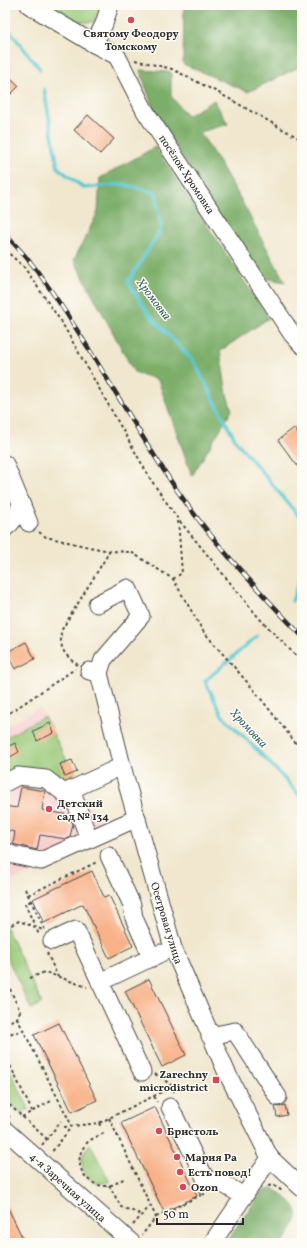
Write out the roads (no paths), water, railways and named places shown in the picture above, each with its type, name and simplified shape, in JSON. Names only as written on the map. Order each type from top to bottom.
[{"type":"street","points":[[29,5],[94,44],[104,24],[110,5]]},
{"type":"street","name":"посёлок Хромовка","points":[[94,44],[116,56],[145,111],[292,334],[302,345]]},
{"type":"street","points":[[5,464],[29,523]]},
{"type":"street","points":[[5,528],[14,520],[19,512],[21,504]]},
{"type":"street","name":"Осетровая улица","points":[[97,604],[128,588],[141,616],[103,660],[100,667],[89,670],[122,766],[173,948],[226,1071],[270,1158],[302,1188]]},
{"type":"street","points":[[5,783],[18,776],[46,779],[64,794],[122,766]]},
{"type":"street","points":[[71,790],[89,839]]},
{"type":"street","points":[[5,851],[13,855],[41,861],[137,818]]},
{"type":"street","points":[[109,856],[132,905],[134,918],[152,958]]},
{"type":"street","points":[[52,941],[76,930],[142,1072]]},
{"type":"street","points":[[100,982],[173,948]]},
{"type":"street","points":[[210,1036],[235,1031],[278,1097]]},
{"type":"street","points":[[170,1107],[205,1178],[221,1183],[244,1196]]},
{"type":"street","name":"4-я Заречная улица","points":[[5,1130],[134,1237]]},
{"type":"street","points":[[212,1243],[270,1158]]},
{"type":"waterway","name":"Хромовка","points":[[5,25],[40,69]]},
{"type":"waterway","name":"Хромовка","points":[[44,89],[58,168],[84,188],[123,184],[156,193],[161,229],[128,282],[148,313],[194,362],[236,441],[302,520]]},
{"type":"waterway","name":"Хромовка","points":[[292,601],[302,574]]},
{"type":"waterway","name":"Хромовка","points":[[257,636],[205,681],[222,715],[302,798]]},
{"type":"railway","points":[[5,234],[32,264],[69,317],[131,419],[194,514],[246,577],[302,636]]},
{"type":"place","name":"Святому Феодору Томскому","points":[[131,20]]},
{"type":"place","name":"Детский сад № 134","points":[[49,809]]},
{"type":"place","name":"Zarechny microdistrict","points":[[216,1080]]},
{"type":"place","name":"Бристоль","points":[[159,1131]]},
{"type":"place","name":"Мария Ра","points":[[177,1157]]},
{"type":"place","name":"Есть повод!","points":[[180,1172]]},
{"type":"place","name":"Ozon","points":[[183,1187]]}]
